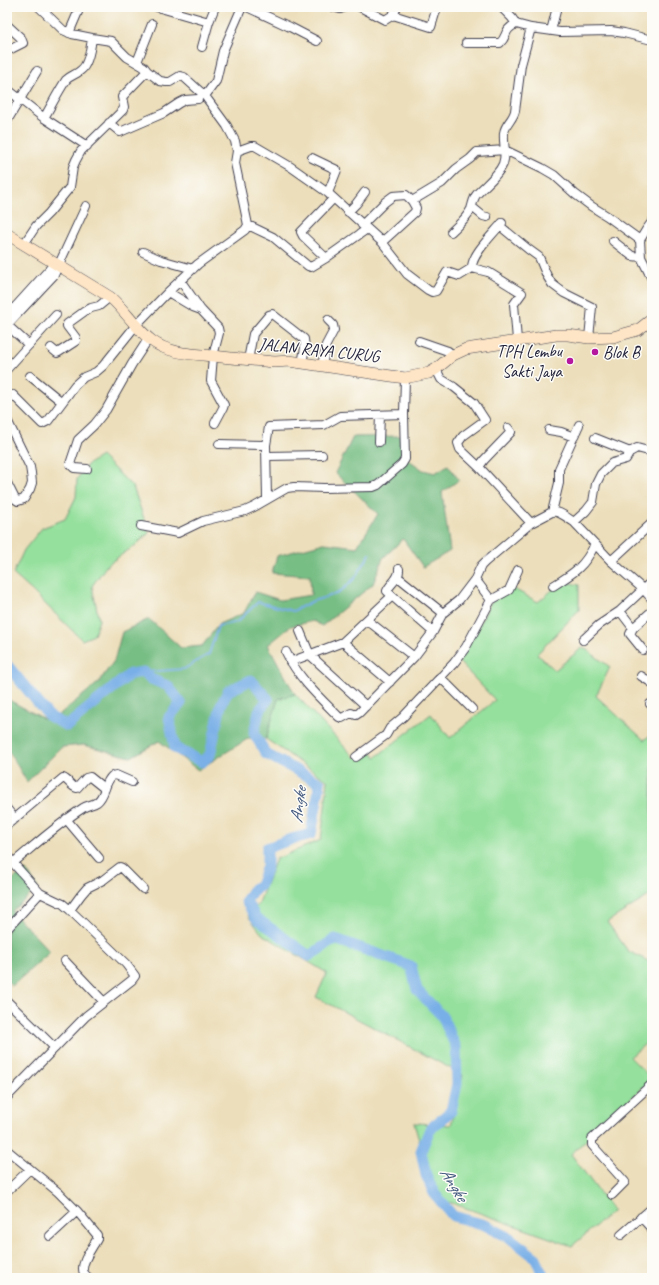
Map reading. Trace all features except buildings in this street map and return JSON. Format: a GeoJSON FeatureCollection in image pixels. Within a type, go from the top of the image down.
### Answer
{"type":"FeatureCollection","features":[{"type":"Feature","properties":{"kind":"main road","name":"JALAN RAYA CURUG"},"geometry":{"type":"LineString","coordinates":[[7,234],[110,297],[149,338],[164,348],[213,356],[248,360],[302,363],[405,378],[423,375],[436,369],[453,355],[466,349],[563,334],[589,338],[613,337],[633,332],[652,319]]}},
{"type":"Feature","properties":{"kind":"street"},"geometry":{"type":"LineString","coordinates":[[39,7],[63,30],[92,38],[111,41],[127,57],[137,62],[163,82],[170,82],[180,76],[184,76],[231,133],[235,141],[237,151],[235,163],[248,226]]}},
{"type":"Feature","properties":{"kind":"street"},"geometry":{"type":"LineString","coordinates":[[157,7],[209,22]]}},
{"type":"Feature","properties":{"kind":"street"},"geometry":{"type":"LineString","coordinates":[[202,47],[215,7]]}},
{"type":"Feature","properties":{"kind":"street"},"geometry":{"type":"LineString","coordinates":[[109,123],[120,132],[164,113],[185,100],[202,97],[216,81],[223,51],[242,7]]}},
{"type":"Feature","properties":{"kind":"street"},"geometry":{"type":"LineString","coordinates":[[247,7],[290,26],[317,41]]}},
{"type":"Feature","properties":{"kind":"street"},"geometry":{"type":"LineString","coordinates":[[333,7],[340,9],[345,7]]}},
{"type":"Feature","properties":{"kind":"street"},"geometry":{"type":"LineString","coordinates":[[360,7],[369,9],[385,20],[393,15],[397,7]]}},
{"type":"Feature","properties":{"kind":"street"},"geometry":{"type":"LineString","coordinates":[[393,15],[431,27],[437,7]]}},
{"type":"Feature","properties":{"kind":"street"},"geometry":{"type":"LineString","coordinates":[[501,7],[516,24],[531,28],[560,32],[611,31],[652,40]]}},
{"type":"Feature","properties":{"kind":"street"},"geometry":{"type":"LineString","coordinates":[[550,31],[557,7]]}},
{"type":"Feature","properties":{"kind":"street"},"geometry":{"type":"LineString","coordinates":[[69,32],[78,12]]}},
{"type":"Feature","properties":{"kind":"street"},"geometry":{"type":"LineString","coordinates":[[137,62],[152,24]]}},
{"type":"Feature","properties":{"kind":"street"},"geometry":{"type":"LineString","coordinates":[[466,43],[500,43],[503,40],[507,29],[516,24]]}},
{"type":"Feature","properties":{"kind":"street"},"geometry":{"type":"LineString","coordinates":[[7,25],[21,38],[24,43],[7,51]]}},
{"type":"Feature","properties":{"kind":"street"},"geometry":{"type":"LineString","coordinates":[[451,232],[472,207],[476,195],[502,166],[505,150],[504,134],[506,126],[514,116],[520,65],[531,28]]}},
{"type":"Feature","properties":{"kind":"street"},"geometry":{"type":"LineString","coordinates":[[44,118],[69,77],[75,75],[84,68],[92,45],[92,38]]}},
{"type":"Feature","properties":{"kind":"street"},"geometry":{"type":"LineString","coordinates":[[7,121],[37,71]]}},
{"type":"Feature","properties":{"kind":"street"},"geometry":{"type":"LineString","coordinates":[[24,244],[36,226],[50,213],[70,188],[73,167],[82,151],[124,108],[122,97],[147,71]]}},
{"type":"Feature","properties":{"kind":"street"},"geometry":{"type":"LineString","coordinates":[[7,90],[44,118],[87,146]]}},
{"type":"Feature","properties":{"kind":"street"},"geometry":{"type":"LineString","coordinates":[[237,151],[255,146],[291,167],[330,196],[382,242],[407,274],[432,292],[436,290],[447,272],[459,276],[472,268],[488,272],[515,288],[522,293],[514,304],[514,320],[518,340]]}},
{"type":"Feature","properties":{"kind":"street"},"geometry":{"type":"LineString","coordinates":[[412,201],[442,183],[477,152],[505,150],[554,175],[586,202],[640,240]]}},
{"type":"Feature","properties":{"kind":"street"},"geometry":{"type":"LineString","coordinates":[[312,158],[337,170],[330,196],[301,232],[302,235],[326,258]]}},
{"type":"Feature","properties":{"kind":"street"},"geometry":{"type":"LineString","coordinates":[[348,212],[365,192]]}},
{"type":"Feature","properties":{"kind":"street"},"geometry":{"type":"LineString","coordinates":[[248,226],[273,237],[311,267],[326,258],[365,227],[385,202],[393,196],[406,195],[416,208],[415,212],[382,242]]}},
{"type":"Feature","properties":{"kind":"street"},"geometry":{"type":"LineString","coordinates":[[29,345],[7,325],[54,275],[57,264],[86,206]]}},
{"type":"Feature","properties":{"kind":"street"},"geometry":{"type":"LineString","coordinates":[[472,207],[483,216],[487,217]]}},
{"type":"Feature","properties":{"kind":"street"},"geometry":{"type":"LineString","coordinates":[[652,222],[640,240],[641,257],[652,279]]}},
{"type":"Feature","properties":{"kind":"street"},"geometry":{"type":"LineString","coordinates":[[472,268],[475,257],[501,224],[539,257],[552,284],[564,293],[592,307],[589,338]]}},
{"type":"Feature","properties":{"kind":"street"},"geometry":{"type":"LineString","coordinates":[[13,395],[42,424],[48,421],[75,386],[84,377],[96,372],[103,366],[136,325],[180,280],[214,252],[245,230],[248,226]]}},
{"type":"Feature","properties":{"kind":"street"},"geometry":{"type":"LineString","coordinates":[[614,241],[632,256],[641,257]]}},
{"type":"Feature","properties":{"kind":"street"},"geometry":{"type":"LineString","coordinates":[[143,252],[162,260],[193,269]]}},
{"type":"Feature","properties":{"kind":"street"},"geometry":{"type":"LineString","coordinates":[[7,316],[57,264]]}},
{"type":"Feature","properties":{"kind":"street"},"geometry":{"type":"LineString","coordinates":[[180,280],[201,310],[218,328],[219,333],[213,356],[211,381],[224,405],[215,423]]}},
{"type":"Feature","properties":{"kind":"street"},"geometry":{"type":"LineString","coordinates":[[168,292],[201,310]]}},
{"type":"Feature","properties":{"kind":"street"},"geometry":{"type":"LineString","coordinates":[[51,348],[57,353],[76,341],[76,338],[67,324],[85,311],[99,306],[110,297]]}},
{"type":"Feature","properties":{"kind":"street"},"geometry":{"type":"LineString","coordinates":[[248,360],[253,334],[269,315],[272,314],[304,339],[306,348],[302,363]]}},
{"type":"Feature","properties":{"kind":"street"},"geometry":{"type":"LineString","coordinates":[[7,369],[56,315]]}},
{"type":"Feature","properties":{"kind":"street"},"geometry":{"type":"LineString","coordinates":[[322,366],[326,345],[334,330],[333,325],[328,320]]}},
{"type":"Feature","properties":{"kind":"street"},"geometry":{"type":"LineString","coordinates":[[87,470],[74,468],[70,464],[78,440],[94,425],[106,410],[132,364],[149,338]]}},
{"type":"Feature","properties":{"kind":"street"},"geometry":{"type":"LineString","coordinates":[[419,341],[448,351],[453,355]]}},
{"type":"Feature","properties":{"kind":"street"},"geometry":{"type":"LineString","coordinates":[[436,369],[441,379],[474,403],[485,420],[463,436],[458,443],[460,448],[531,523]]}},
{"type":"Feature","properties":{"kind":"street"},"geometry":{"type":"LineString","coordinates":[[30,376],[62,402]]}},
{"type":"Feature","properties":{"kind":"street"},"geometry":{"type":"LineString","coordinates":[[141,526],[178,533],[185,531],[203,521],[254,507],[287,488],[367,488],[378,485],[404,461],[405,378]]}},
{"type":"Feature","properties":{"kind":"street"},"geometry":{"type":"LineString","coordinates":[[267,499],[266,445],[269,427],[324,425],[340,416],[404,414]]}},
{"type":"Feature","properties":{"kind":"street"},"geometry":{"type":"LineString","coordinates":[[379,442],[380,415]]}},
{"type":"Feature","properties":{"kind":"street"},"geometry":{"type":"LineString","coordinates":[[7,420],[10,435],[30,467],[32,483],[24,499],[18,502],[7,483]]}},
{"type":"Feature","properties":{"kind":"street"},"geometry":{"type":"LineString","coordinates":[[552,512],[559,483],[559,469],[563,457],[579,425]]}},
{"type":"Feature","properties":{"kind":"street"},"geometry":{"type":"LineString","coordinates":[[479,467],[511,432],[508,428]]}},
{"type":"Feature","properties":{"kind":"street"},"geometry":{"type":"LineString","coordinates":[[549,430],[561,432],[574,437]]}},
{"type":"Feature","properties":{"kind":"street"},"geometry":{"type":"LineString","coordinates":[[595,438],[630,452]]}},
{"type":"Feature","properties":{"kind":"street"},"geometry":{"type":"LineString","coordinates":[[219,444],[266,445]]}},
{"type":"Feature","properties":{"kind":"street"},"geometry":{"type":"LineString","coordinates":[[574,522],[593,502],[596,484],[601,474],[612,463],[626,459],[630,452],[637,448],[652,452]]}},
{"type":"Feature","properties":{"kind":"street"},"geometry":{"type":"LineString","coordinates":[[267,456],[322,455]]}},
{"type":"Feature","properties":{"kind":"street"},"geometry":{"type":"LineString","coordinates":[[286,652],[290,662],[312,691],[338,717],[342,718],[351,713],[356,715],[414,657],[433,632],[443,613],[459,600],[481,566],[531,523],[555,511],[574,522],[611,561],[652,599]]}},
{"type":"Feature","properties":{"kind":"street"},"geometry":{"type":"LineString","coordinates":[[611,561],[652,523]]}},
{"type":"Feature","properties":{"kind":"street"},"geometry":{"type":"LineString","coordinates":[[554,586],[573,574],[579,568],[586,560],[595,544]]}},
{"type":"Feature","properties":{"kind":"street"},"geometry":{"type":"LineString","coordinates":[[356,757],[386,735],[390,728],[403,717],[454,663],[466,647],[491,600],[509,590],[518,570]]}},
{"type":"Feature","properties":{"kind":"street"},"geometry":{"type":"LineString","coordinates":[[433,632],[392,596],[387,591],[388,588],[398,573],[443,613]]}},
{"type":"Feature","properties":{"kind":"street"},"geometry":{"type":"LineString","coordinates":[[474,579],[491,600]]}},
{"type":"Feature","properties":{"kind":"street"},"geometry":{"type":"LineString","coordinates":[[583,640],[599,625],[620,611],[652,581]]}},
{"type":"Feature","properties":{"kind":"street"},"geometry":{"type":"LineString","coordinates":[[290,662],[344,642],[392,596]]}},
{"type":"Feature","properties":{"kind":"street"},"geometry":{"type":"LineString","coordinates":[[620,611],[633,628]]}},
{"type":"Feature","properties":{"kind":"street"},"geometry":{"type":"LineString","coordinates":[[643,650],[630,634],[633,628],[652,611]]}},
{"type":"Feature","properties":{"kind":"street"},"geometry":{"type":"LineString","coordinates":[[367,620],[414,657]]}},
{"type":"Feature","properties":{"kind":"street"},"geometry":{"type":"LineString","coordinates":[[300,631],[310,655],[366,706]]}},
{"type":"Feature","properties":{"kind":"street"},"geometry":{"type":"LineString","coordinates":[[344,642],[390,682]]}},
{"type":"Feature","properties":{"kind":"street"},"geometry":{"type":"LineString","coordinates":[[641,676],[652,683]]}},
{"type":"Feature","properties":{"kind":"street"},"geometry":{"type":"LineString","coordinates":[[440,677],[472,709]]}},
{"type":"Feature","properties":{"kind":"street"},"geometry":{"type":"LineString","coordinates":[[12,863],[85,806],[97,802],[103,795],[108,779],[112,776],[116,775],[132,782]]}},
{"type":"Feature","properties":{"kind":"street"},"geometry":{"type":"LineString","coordinates":[[7,825],[63,778],[77,788],[86,778],[90,777],[105,788]]}},
{"type":"Feature","properties":{"kind":"street"},"geometry":{"type":"LineString","coordinates":[[7,809],[15,819]]}},
{"type":"Feature","properties":{"kind":"street"},"geometry":{"type":"LineString","coordinates":[[66,820],[99,858]]}},
{"type":"Feature","properties":{"kind":"street"},"geometry":{"type":"LineString","coordinates":[[7,855],[12,863],[40,893],[63,904],[70,910],[126,964],[135,976],[132,980],[86,1016],[7,1097]]}},
{"type":"Feature","properties":{"kind":"street"},"geometry":{"type":"LineString","coordinates":[[70,910],[87,888],[103,880],[120,867],[143,889]]}},
{"type":"Feature","properties":{"kind":"street"},"geometry":{"type":"LineString","coordinates":[[7,930],[40,893]]}},
{"type":"Feature","properties":{"kind":"street"},"geometry":{"type":"LineString","coordinates":[[65,961],[104,1002]]}},
{"type":"Feature","properties":{"kind":"street"},"geometry":{"type":"LineString","coordinates":[[7,1001],[55,1048]]}},
{"type":"Feature","properties":{"kind":"street"},"geometry":{"type":"LineString","coordinates":[[612,1195],[625,1182],[592,1145],[592,1139],[652,1084]]}},
{"type":"Feature","properties":{"kind":"street"},"geometry":{"type":"LineString","coordinates":[[7,1150],[58,1192],[77,1211],[97,1235],[98,1237],[84,1262],[84,1273],[89,1278]]}},
{"type":"Feature","properties":{"kind":"street"},"geometry":{"type":"LineString","coordinates":[[7,1191],[30,1169]]}},
{"type":"Feature","properties":{"kind":"street"},"geometry":{"type":"LineString","coordinates":[[621,1235],[652,1208]]}},
{"type":"Feature","properties":{"kind":"street"},"geometry":{"type":"LineString","coordinates":[[50,1236],[77,1211]]}},
{"type":"Feature","properties":{"kind":"street"},"geometry":{"type":"LineString","coordinates":[[640,1217],[652,1229]]}},
{"type":"Feature","properties":{"kind":"green space"},"geometry":{"type":"Polygon","coordinates":[[[403,436],[406,458],[423,470],[435,473],[448,465],[459,480],[442,492],[450,551],[423,567],[403,539],[383,558],[373,584],[322,626],[313,621],[291,626],[268,645],[295,694],[278,699],[266,739],[249,738],[198,770],[159,741],[131,757],[84,745],[62,747],[27,782],[10,753],[7,752],[7,699],[50,722],[98,683],[114,661],[122,632],[149,619],[181,648],[202,646],[219,624],[244,613],[255,592],[280,600],[311,595],[310,576],[272,573],[277,556],[324,543],[357,547],[378,514],[335,473],[353,437],[403,436]]]}},
{"type":"Feature","properties":{"kind":"green space"},"geometry":{"type":"Polygon","coordinates":[[[101,456],[133,487],[149,533],[137,544],[107,565],[92,586],[99,620],[94,635],[82,640],[13,574],[24,550],[42,528],[65,519],[76,497],[77,479],[87,465],[101,456]]]}},
{"type":"Feature","properties":{"kind":"green space"},"geometry":{"type":"Polygon","coordinates":[[[563,581],[579,585],[579,610],[537,654],[555,670],[583,647],[610,667],[596,696],[644,740],[652,734],[652,894],[607,922],[628,951],[652,963],[652,1038],[630,1057],[652,1079],[571,1154],[613,1211],[572,1246],[435,1197],[414,1123],[451,1125],[463,1075],[316,997],[327,973],[262,934],[248,916],[259,903],[276,859],[321,840],[328,781],[266,739],[278,699],[295,694],[355,758],[367,747],[376,757],[431,714],[450,738],[495,700],[459,662],[491,602],[512,588],[538,602],[563,581]]]}},
{"type":"Feature","properties":{"kind":"green space"},"geometry":{"type":"Polygon","coordinates":[[[26,870],[38,888],[12,911],[50,952],[12,986],[7,981],[7,883],[26,870]]]}},
{"type":"Feature","properties":{"kind":"waterway"},"geometry":{"type":"LineString","coordinates":[[144,672],[184,669],[209,654],[218,626],[237,622],[258,602],[293,611],[313,601],[339,593],[355,578],[370,554]]}},
{"type":"Feature","properties":{"kind":"waterway","name":"Angke"},"geometry":{"type":"LineString","coordinates":[[7,665],[49,716],[67,726],[130,674],[144,672],[151,679],[168,686],[181,703],[169,717],[175,748],[202,762],[210,755],[221,705],[228,691],[251,680],[268,699],[259,711],[254,733],[266,754],[320,783],[311,834],[267,848],[267,866],[260,886],[252,891],[246,901],[256,918],[309,956],[335,939],[411,966],[417,990],[442,1016],[456,1047],[457,1084],[451,1111],[430,1129],[421,1151],[426,1175],[434,1193],[453,1216],[485,1225],[510,1238],[536,1258],[544,1278]]}},
{"type":"Feature","properties":{"kind":"place","name":"Blok B"},"geometry":{"type":"Point","coordinates":[595,352]}},
{"type":"Feature","properties":{"kind":"place","name":"TPH Lembu Sakti Jaya"},"geometry":{"type":"Point","coordinates":[570,361]}}]}
